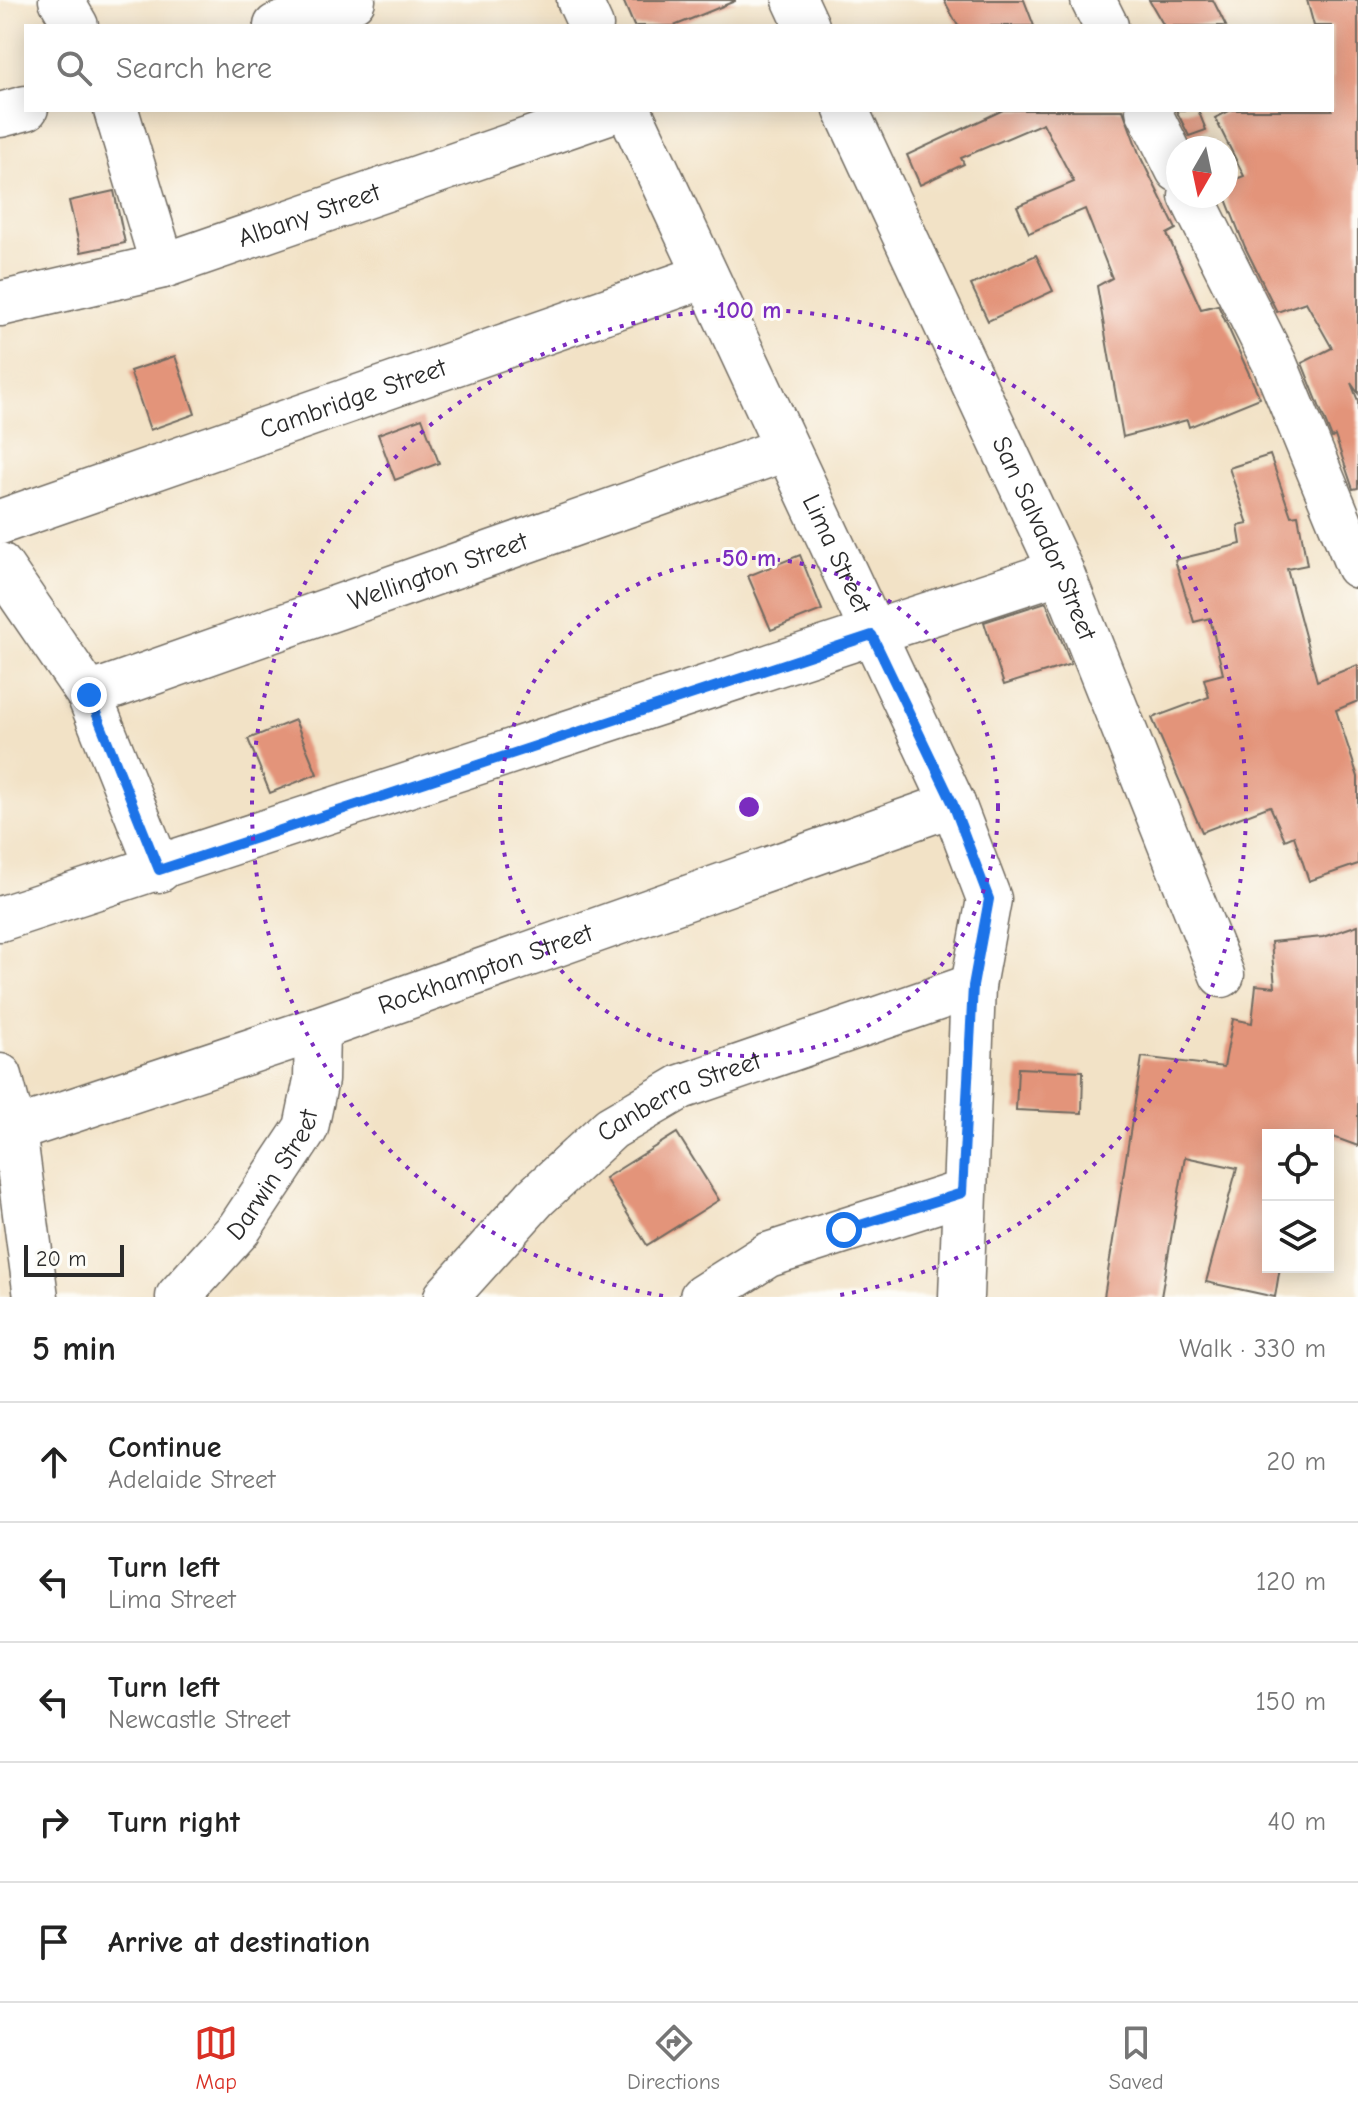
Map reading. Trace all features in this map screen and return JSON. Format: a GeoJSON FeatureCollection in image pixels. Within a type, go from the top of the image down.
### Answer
{"type":"FeatureCollection","features":[{"type":"Feature","properties":{"kind":"street"},"geometry":{"type":"LineString","coordinates":[[61,0],[75,24]]}},
{"type":"Feature","properties":{"kind":"street"},"geometry":{"type":"LineString","coordinates":[[282,24],[353,0]]}},
{"type":"Feature","properties":{"kind":"street"},"geometry":{"type":"LineString","coordinates":[[579,0],[590,24]]}},
{"type":"Feature","properties":{"kind":"street"},"geometry":{"type":"LineString","coordinates":[[795,0],[806,24]]}},
{"type":"Feature","properties":{"kind":"street"},"geometry":{"type":"LineString","coordinates":[[1093,0],[1105,24]]}},
{"type":"Feature","properties":{"kind":"street"},"geometry":{"type":"LineString","coordinates":[[0,115],[24,109]]}},
{"type":"Feature","properties":{"kind":"street"},"geometry":{"type":"LineString","coordinates":[[117,112],[163,266]]}},
{"type":"Feature","properties":{"kind":"street","name":"Albany Street"},"geometry":{"type":"LineString","coordinates":[[0,304],[163,266],[608,112]]}},
{"type":"Feature","properties":{"kind":"street","name":"Lima Street"},"geometry":{"type":"LineString","coordinates":[[630,112],[953,804],[989,899],[973,986],[962,1193],[961,1297]]}},
{"type":"Feature","properties":{"kind":"street","name":"San Salvador Street"},"geometry":{"type":"LineString","coordinates":[[847,112],[1061,571],[1222,975]]}},
{"type":"Feature","properties":{"kind":"street"},"geometry":{"type":"LineString","coordinates":[[1149,112],[1166,146]]}},
{"type":"Feature","properties":{"kind":"street"},"geometry":{"type":"LineString","coordinates":[[1197,208],[1275,364],[1358,566]]}},
{"type":"Feature","properties":{"kind":"street","name":"Cambridge Street"},"geometry":{"type":"LineString","coordinates":[[0,522],[706,276]]}},
{"type":"Feature","properties":{"kind":"street","name":"Wellington Street"},"geometry":{"type":"LineString","coordinates":[[89,695],[786,449]]}},
{"type":"Feature","properties":{"kind":"street"},"geometry":{"type":"LineString","coordinates":[[0,565],[89,695],[159,870]]}},
{"type":"Feature","properties":{"kind":"street"},"geometry":{"type":"LineString","coordinates":[[0,919],[159,870],[1061,571]]}},
{"type":"Feature","properties":{"kind":"street","name":"Rockhampton Street"},"geometry":{"type":"LineString","coordinates":[[14,1130],[317,1029],[953,804]]}},
{"type":"Feature","properties":{"kind":"street","name":"Canberra Street"},"geometry":{"type":"LineString","coordinates":[[446,1297],[536,1197],[611,1128],[681,1087],[973,986]]}},
{"type":"Feature","properties":{"kind":"street","name":"Darwin Street"},"geometry":{"type":"LineString","coordinates":[[178,1297],[239,1229],[306,1128],[316,1080],[317,1029]]}},
{"type":"Feature","properties":{"kind":"street"},"geometry":{"type":"LineString","coordinates":[[0,1076],[14,1130],[36,1297]]}},
{"type":"Feature","properties":{"kind":"street"},"geometry":{"type":"LineString","coordinates":[[702,1297],[768,1255],[962,1193]]}},
{"type":"Feature","properties":{"kind":"building"},"geometry":{"type":"Polygon","coordinates":[[[623,0],[735,0],[679,24],[633,24],[623,0]]]}},
{"type":"Feature","properties":{"kind":"building"},"geometry":{"type":"Polygon","coordinates":[[[944,0],[1024,0],[1033,24],[957,24],[944,0]]]}},
{"type":"Feature","properties":{"kind":"building"},"geometry":{"type":"Polygon","coordinates":[[[1149,0],[1213,0],[1225,24],[1163,24],[1149,0]]]}},
{"type":"Feature","properties":{"kind":"building"},"geometry":{"type":"Polygon","coordinates":[[[1307,0],[1358,0],[1358,393],[1351,383],[1358,401],[1358,488],[1353,489],[1335,436],[1332,438],[1302,363],[1332,348],[1306,302],[1277,312],[1230,208],[1238,208],[1238,178],[1244,176],[1238,164],[1238,136],[1224,136],[1215,118],[1227,112],[1334,112],[1334,24],[1313,24],[1307,0]]]}},
{"type":"Feature","properties":{"kind":"building"},"geometry":{"type":"Polygon","coordinates":[[[999,112],[1124,112],[1140,156],[1176,229],[1167,234],[1201,309],[1218,305],[1260,398],[1189,427],[1187,420],[1123,437],[1097,286],[1112,278],[1085,209],[1029,233],[1017,206],[1074,182],[1043,123],[961,158],[964,164],[920,185],[907,155],[999,112]]]}},
{"type":"Feature","properties":{"kind":"building"},"geometry":{"type":"Polygon","coordinates":[[[1177,112],[1199,112],[1206,130],[1189,136],[1177,112]]]}},
{"type":"Feature","properties":{"kind":"building"},"geometry":{"type":"Polygon","coordinates":[[[114,191],[125,243],[81,252],[69,201],[114,191]]]}},
{"type":"Feature","properties":{"kind":"building"},"geometry":{"type":"Polygon","coordinates":[[[1036,255],[1053,291],[988,321],[971,285],[1036,255]]]}},
{"type":"Feature","properties":{"kind":"building"},"geometry":{"type":"Polygon","coordinates":[[[175,356],[195,414],[150,430],[130,371],[175,356]]]}},
{"type":"Feature","properties":{"kind":"building"},"geometry":{"type":"Polygon","coordinates":[[[422,418],[439,463],[395,480],[378,434],[422,418]]]}},
{"type":"Feature","properties":{"kind":"building"},"geometry":{"type":"Polygon","coordinates":[[[1270,455],[1291,516],[1298,515],[1307,565],[1287,569],[1317,681],[1358,665],[1358,701],[1336,710],[1358,777],[1358,864],[1309,881],[1294,836],[1285,840],[1270,806],[1202,832],[1152,718],[1209,697],[1204,679],[1223,674],[1210,618],[1194,622],[1175,560],[1241,544],[1238,526],[1248,524],[1229,468],[1270,455]]]}},
{"type":"Feature","properties":{"kind":"building"},"geometry":{"type":"Polygon","coordinates":[[[800,555],[822,610],[771,630],[748,576],[800,555]]]}},
{"type":"Feature","properties":{"kind":"building"},"geometry":{"type":"Polygon","coordinates":[[[1046,602],[1071,664],[1004,685],[984,622],[1046,602]]]}},
{"type":"Feature","properties":{"kind":"building"},"geometry":{"type":"Polygon","coordinates":[[[295,720],[317,774],[270,793],[248,739],[295,720]]]}},
{"type":"Feature","properties":{"kind":"building"},"geometry":{"type":"Polygon","coordinates":[[[1358,925],[1358,1146],[1334,1137],[1334,1129],[1262,1129],[1262,1273],[1279,1273],[1275,1297],[1206,1282],[1237,1168],[1185,1157],[1161,1297],[1104,1297],[1142,1057],[1224,1067],[1233,1019],[1252,1023],[1256,985],[1275,987],[1271,942],[1323,937],[1358,925]]]}},
{"type":"Feature","properties":{"kind":"building"},"geometry":{"type":"Polygon","coordinates":[[[1018,1068],[1083,1071],[1082,1113],[1016,1110],[1018,1068]]]}},
{"type":"Feature","properties":{"kind":"building"},"geometry":{"type":"Polygon","coordinates":[[[677,1133],[719,1200],[647,1245],[605,1178],[677,1133]]]}},
{"type":"Feature","properties":{"kind":"route"},"geometry":{"type":"LineString","coordinates":[[89,695],[159,870],[872,635],[953,804],[989,899],[973,986],[962,1193],[844,1230]]}}]}
